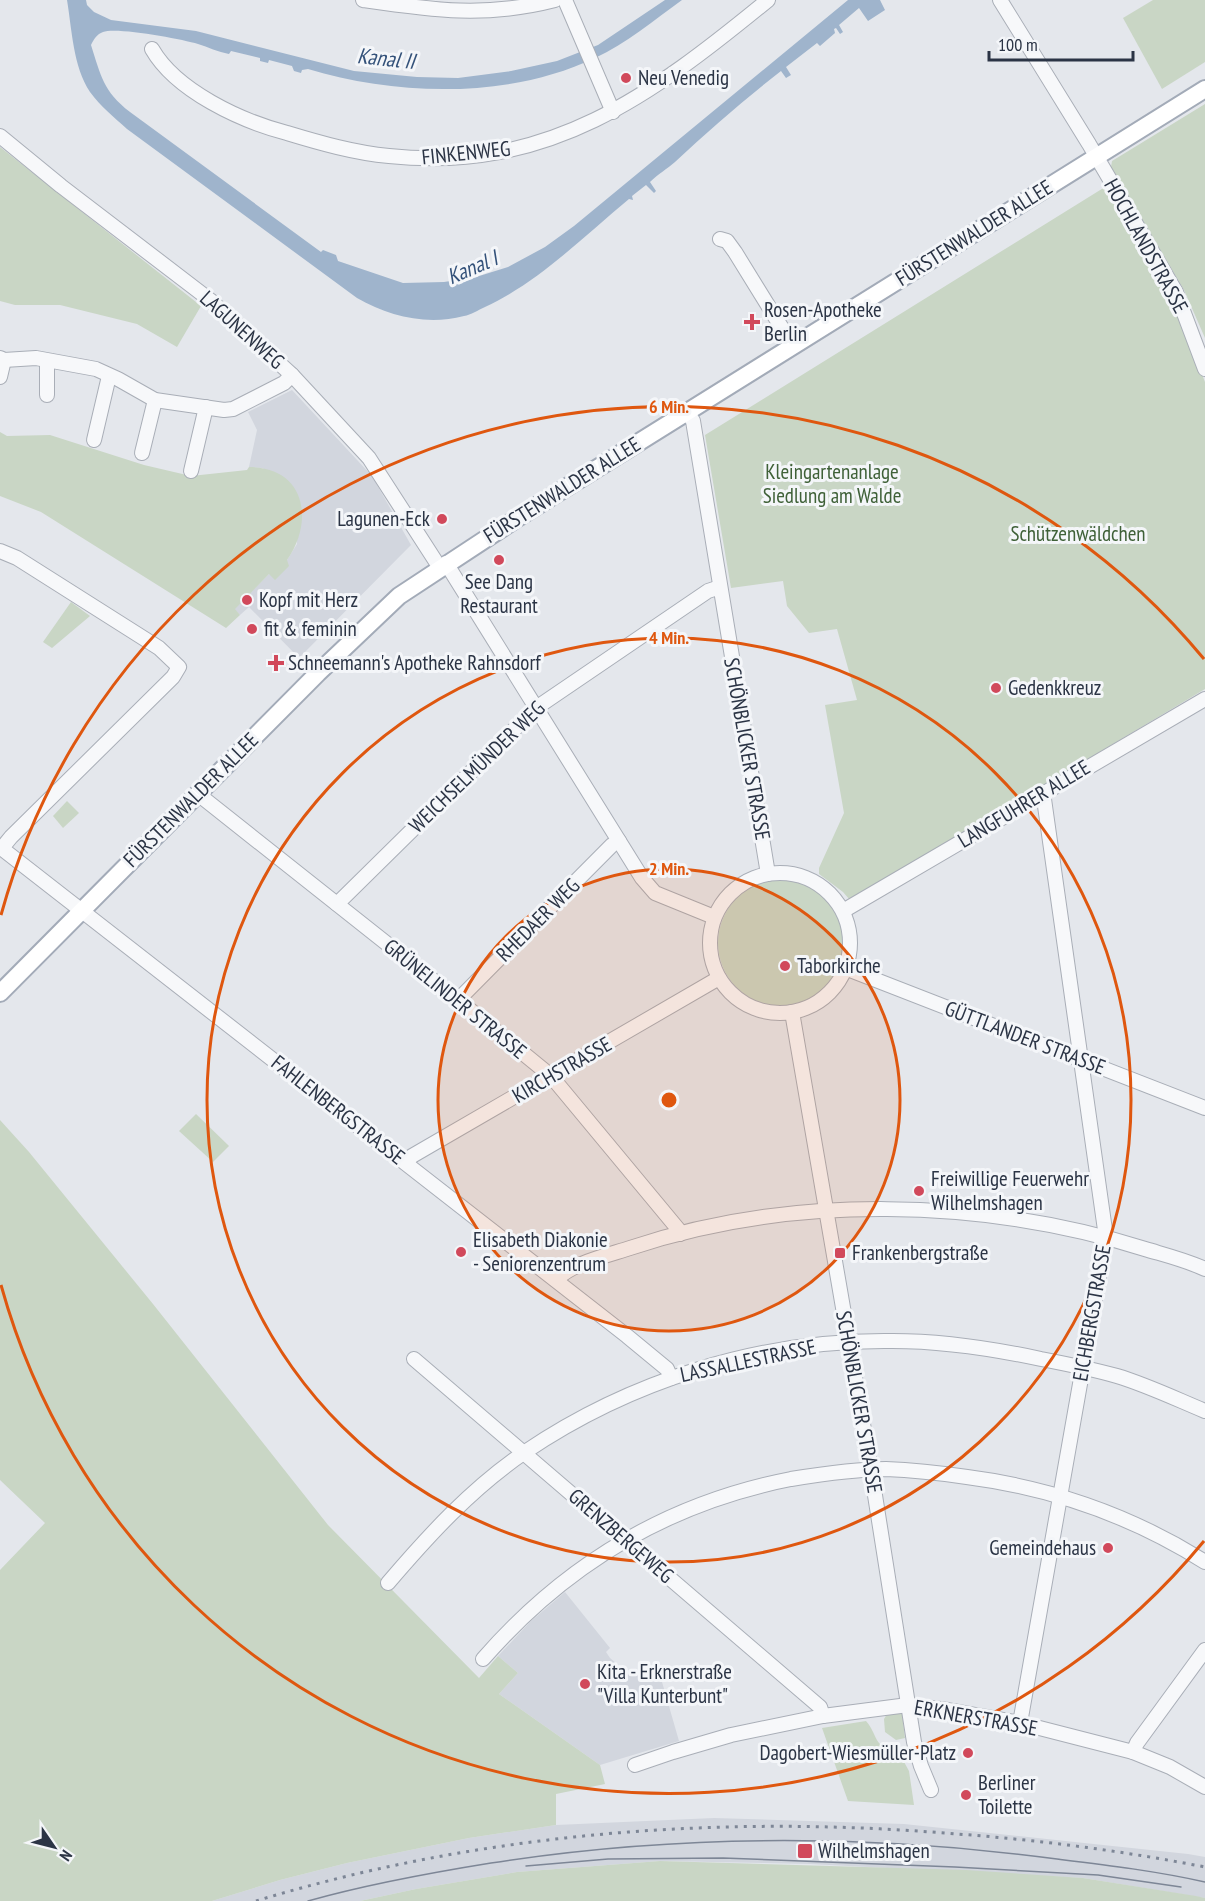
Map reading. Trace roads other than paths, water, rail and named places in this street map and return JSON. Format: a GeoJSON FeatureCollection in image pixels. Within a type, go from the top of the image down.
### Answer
{"type":"FeatureCollection","features":[{"type":"Feature","properties":{"kind":"main road","name":"FÜRSTENWALDER ALLEE"},"geometry":{"type":"LineString","coordinates":[[0,993],[355,637],[399,596],[687,411],[1205,89]]}},
{"type":"Feature","properties":{"kind":"street"},"geometry":{"type":"LineString","coordinates":[[363,0],[459,12],[497,11],[555,0]]}},
{"type":"Feature","properties":{"kind":"street"},"geometry":{"type":"LineString","coordinates":[[565,0],[613,112]]}},
{"type":"Feature","properties":{"kind":"street","name":"FINKENWEG"},"geometry":{"type":"LineString","coordinates":[[152,49],[160,63],[178,81],[195,93],[273,129],[301,138],[388,156],[438,159],[505,151],[554,138],[613,112],[674,74],[768,0]]}},
{"type":"Feature","properties":{"kind":"street","name":"HOCHLANDSTRASSE"},"geometry":{"type":"LineString","coordinates":[[1000,0],[1097,157],[1176,292],[1205,369]]}},
{"type":"Feature","properties":{"kind":"street","name":"LAGUNENWEG"},"geometry":{"type":"LineString","coordinates":[[0,136],[61,186],[210,300],[292,375],[369,458],[536,708],[642,878],[655,893],[714,917]]}},
{"type":"Feature","properties":{"kind":"street"},"geometry":{"type":"LineString","coordinates":[[720,239],[727,241],[735,252],[793,346]]}},
{"type":"Feature","properties":{"kind":"street"},"geometry":{"type":"LineString","coordinates":[[0,377],[2,359],[57,360],[96,369],[155,400],[233,409],[284,383],[292,375]]}},
{"type":"Feature","properties":{"kind":"street"},"geometry":{"type":"LineString","coordinates":[[46,395],[47,361]]}},
{"type":"Feature","properties":{"kind":"street"},"geometry":{"type":"LineString","coordinates":[[94,440],[109,376]]}},
{"type":"Feature","properties":{"kind":"street"},"geometry":{"type":"LineString","coordinates":[[142,453],[155,400]]}},
{"type":"Feature","properties":{"kind":"street"},"geometry":{"type":"LineString","coordinates":[[191,471],[206,407]]}},
{"type":"Feature","properties":{"kind":"street","name":"SCHÖNBLICKER STRASSE"},"geometry":{"type":"LineString","coordinates":[[687,411],[693,421],[768,874]]}},
{"type":"Feature","properties":{"kind":"street"},"geometry":{"type":"LineString","coordinates":[[0,551],[17,558],[159,648],[178,667],[173,677],[1,847]]}},
{"type":"Feature","properties":{"kind":"street","name":"WEICHSELMÜNDER WEG"},"geometry":{"type":"LineString","coordinates":[[337,904],[536,708],[708,591],[720,587]]}},
{"type":"Feature","properties":{"kind":"street","name":"LANGFUHRER ALLEE"},"geometry":{"type":"LineString","coordinates":[[843,911],[1205,699]]}},
{"type":"Feature","properties":{"kind":"street","name":"GRÜNELINDER STRASSE"},"geometry":{"type":"LineString","coordinates":[[198,794],[551,1076],[680,1234]]}},
{"type":"Feature","properties":{"kind":"street","name":"EICHBERGSTRASSE"},"geometry":{"type":"LineString","coordinates":[[1020,1723],[1106,1237],[1044,799],[1041,794]]}},
{"type":"Feature","properties":{"kind":"street","name":"RHEDAER WEG"},"geometry":{"type":"LineString","coordinates":[[458,1000],[612,845],[619,841]]}},
{"type":"Feature","properties":{"kind":"street","name":"FAHLENBERGSTRASSE"},"geometry":{"type":"LineString","coordinates":[[1,847],[556,1280],[667,1369],[670,1378]]}},
{"type":"Feature","properties":{"kind":"street"},"geometry":{"type":"LineString","coordinates":[[785,873],[801,877],[817,884],[831,895],[843,911],[850,940],[845,968],[829,993],[808,1008],[776,1014],[753,1007],[733,995],[719,978],[711,950],[714,917],[729,896],[752,879],[768,874],[785,873]]}},
{"type":"Feature","properties":{"kind":"street","name":"GÜTTLANDER STRASSE"},"geometry":{"type":"LineString","coordinates":[[845,968],[1205,1108]]}},
{"type":"Feature","properties":{"kind":"street","name":"KIRCHSTRASSE"},"geometry":{"type":"LineString","coordinates":[[406,1163],[412,1156],[719,978]]}},
{"type":"Feature","properties":{"kind":"street","name":"SCHÖNBLICKER STRASSE"},"geometry":{"type":"LineString","coordinates":[[792,1012],[871,1470],[914,1742],[931,1790]]}},
{"type":"Feature","properties":{"kind":"street"},"geometry":{"type":"LineString","coordinates":[[556,1280],[560,1275],[578,1266],[680,1234],[765,1218],[827,1211],[897,1210],[973,1214],[1042,1223],[1106,1237],[1205,1269]]}},
{"type":"Feature","properties":{"kind":"street","name":"LASSALLESTRASSE"},"geometry":{"type":"LineString","coordinates":[[388,1583],[450,1514],[524,1453],[625,1396],[670,1378],[778,1350],[849,1342],[891,1341],[951,1344],[1020,1354],[1084,1367],[1143,1385],[1205,1412]]}},
{"type":"Feature","properties":{"kind":"street","name":"GRENZBERGEWEG"},"geometry":{"type":"LineString","coordinates":[[414,1359],[820,1707],[823,1716]]}},
{"type":"Feature","properties":{"kind":"street"},"geometry":{"type":"LineString","coordinates":[[483,1659],[521,1618],[555,1588],[625,1539],[680,1512],[743,1490],[808,1476],[871,1470],[923,1471],[975,1478],[1060,1496],[1157,1533],[1205,1562]]}},
{"type":"Feature","properties":{"kind":"street"},"geometry":{"type":"LineString","coordinates":[[1133,1752],[1137,1743],[1205,1650]]}},
{"type":"Feature","properties":{"kind":"street","name":"ERKNERSTRASSE"},"geometry":{"type":"LineString","coordinates":[[635,1765],[731,1735],[823,1716],[908,1705],[1020,1723],[1133,1752],[1170,1767],[1205,1787]]}},
{"type":"Feature","properties":{"kind":"water"},"geometry":{"type":"Polygon","coordinates":[[[67,0],[86,0],[87,5],[94,12],[111,20],[196,31],[354,71],[458,78],[511,71],[557,61],[598,45],[665,0],[682,0],[618,46],[595,58],[562,71],[526,81],[490,87],[415,88],[378,84],[308,69],[302,70],[301,73],[294,71],[292,66],[269,60],[268,63],[260,61],[260,58],[231,51],[229,54],[190,42],[149,34],[110,31],[96,37],[91,45],[104,82],[114,97],[130,112],[321,252],[323,250],[336,255],[338,261],[403,283],[444,282],[476,277],[508,267],[545,247],[574,226],[848,0],[880,0],[885,10],[868,21],[859,8],[839,25],[843,32],[840,34],[836,28],[834,29],[835,33],[820,46],[817,43],[786,67],[791,75],[786,78],[781,71],[653,179],[650,182],[656,191],[654,193],[646,185],[632,196],[633,200],[629,199],[560,258],[524,285],[469,315],[436,320],[408,318],[382,310],[357,298],[127,129],[98,102],[84,82],[74,48],[67,0]]]}},
{"type":"Feature","properties":{"kind":"tram line"},"geometry":{"type":"LineString","coordinates":[[308,1901],[353,1889],[491,1863],[561,1853],[703,1842],[774,1841],[916,1845],[1075,1861],[1205,1882]]}},
{"type":"Feature","properties":{"kind":"tram line"},"geometry":{"type":"LineString","coordinates":[[526,1866],[608,1859],[723,1858],[1098,1875],[1181,1887]]}},
{"type":"Feature","properties":{"kind":"railway"},"geometry":{"type":"LineString","coordinates":[[256,1901],[342,1877],[515,1844],[603,1834],[691,1828],[780,1826],[868,1828],[957,1834],[1081,1847],[1205,1867]]}},
{"type":"Feature","properties":{"kind":"place","name":"Neu Venedig"},"geometry":{"type":"Point","coordinates":[626,78]}},
{"type":"Feature","properties":{"kind":"place","name":"Rosen-Apotheke Berlin"},"geometry":{"type":"Point","coordinates":[752,322]}},
{"type":"Feature","properties":{"kind":"place","name":"Lagunen-Eck"},"geometry":{"type":"Point","coordinates":[442,519]}},
{"type":"Feature","properties":{"kind":"place","name":"See Dang Restaurant"},"geometry":{"type":"Point","coordinates":[499,560]}},
{"type":"Feature","properties":{"kind":"place","name":"Kopf mit Herz"},"geometry":{"type":"Point","coordinates":[247,600]}},
{"type":"Feature","properties":{"kind":"place","name":"fit & feminin"},"geometry":{"type":"Point","coordinates":[252,629]}},
{"type":"Feature","properties":{"kind":"place","name":"Schneemann's Apotheke Rahnsdorf"},"geometry":{"type":"Point","coordinates":[276,663]}},
{"type":"Feature","properties":{"kind":"place","name":"Gedenkkreuz"},"geometry":{"type":"Point","coordinates":[996,688]}},
{"type":"Feature","properties":{"kind":"place","name":"Taborkirche"},"geometry":{"type":"Point","coordinates":[785,966]}},
{"type":"Feature","properties":{"kind":"place","name":"Freiwillige Feuerwehr Wilhelmshagen"},"geometry":{"type":"Point","coordinates":[919,1191]}},
{"type":"Feature","properties":{"kind":"place","name":"Elisabeth Diakonie - Seniorenzentrum"},"geometry":{"type":"Point","coordinates":[461,1252]}},
{"type":"Feature","properties":{"kind":"place","name":"Frankenbergstraße"},"geometry":{"type":"Point","coordinates":[840,1253]}},
{"type":"Feature","properties":{"kind":"place","name":"Gemeindehaus"},"geometry":{"type":"Point","coordinates":[1108,1548]}},
{"type":"Feature","properties":{"kind":"place","name":"Kita - Erknerstraße \"Villa Kunterbunt\""},"geometry":{"type":"Point","coordinates":[585,1684]}},
{"type":"Feature","properties":{"kind":"place","name":"Dagobert-Wiesmüller-Platz"},"geometry":{"type":"Point","coordinates":[968,1753]}},
{"type":"Feature","properties":{"kind":"place","name":"Berliner Toilette"},"geometry":{"type":"Point","coordinates":[966,1795]}},
{"type":"Feature","properties":{"kind":"place","name":"Wilhelmshagen"},"geometry":{"type":"Point","coordinates":[805,1851]}},
{"type":"Feature","properties":{"kind":"water label","name":"Kanal II"},"geometry":{"type":"Point","coordinates":[386,58]}},
{"type":"Feature","properties":{"kind":"water label","name":"Kanal I"},"geometry":{"type":"Point","coordinates":[472,267]}},
{"type":"Feature","properties":{"kind":"park label","name":"Kleingartenanlage Siedlung am Walde"},"geometry":{"type":"Point","coordinates":[832,484]}},
{"type":"Feature","properties":{"kind":"park label","name":"Schützenwäldchen"},"geometry":{"type":"Point","coordinates":[1078,534]}}]}
